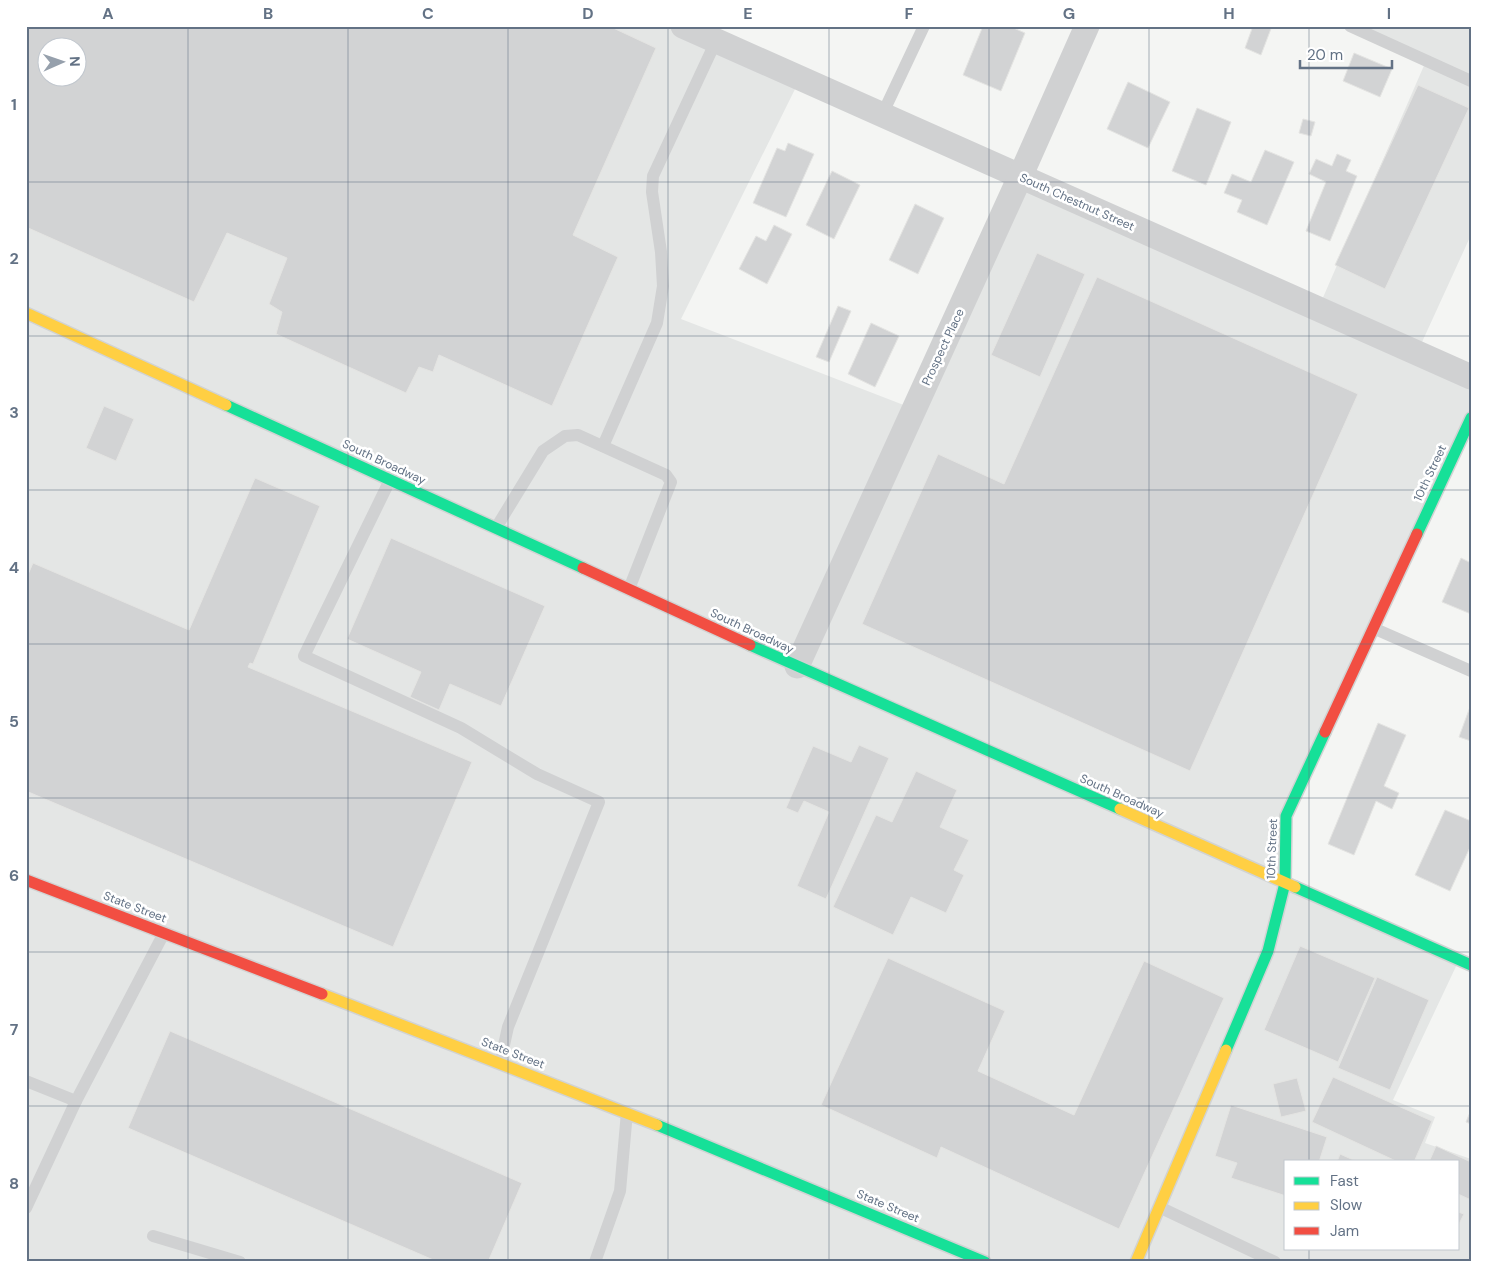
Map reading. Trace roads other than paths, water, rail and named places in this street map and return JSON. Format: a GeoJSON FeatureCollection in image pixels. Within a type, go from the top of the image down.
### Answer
{"type":"FeatureCollection","features":[{"type":"Feature","properties":{"kind":"street","name":"South Chestnut Street"},"geometry":{"type":"LineString","coordinates":[[682,26],[1471,378]]}},
{"type":"Feature","properties":{"kind":"street","name":"Prospect Place"},"geometry":{"type":"LineString","coordinates":[[797,666],[1087,26]]}},
{"type":"Feature","properties":{"kind":"street","name":"South Broadway"},"geometry":{"type":"LineString","coordinates":[[26,313],[797,666],[1471,965]]}},
{"type":"Feature","properties":{"kind":"street","name":"10th Street"},"geometry":{"type":"LineString","coordinates":[[1136,1262],[1268,951],[1285,883],[1286,816],[1471,418]]}},
{"type":"Feature","properties":{"kind":"street","name":"State Street"},"geometry":{"type":"LineString","coordinates":[[26,880],[627,1112],[985,1262]]}},
{"type":"Feature","properties":{"kind":"lane"},"geometry":{"type":"LineString","coordinates":[[882,115],[924,26]]}},
{"type":"Feature","properties":{"kind":"lane"},"geometry":{"type":"LineString","coordinates":[[1350,26],[1471,81]]}},
{"type":"Feature","properties":{"kind":"lane"},"geometry":{"type":"LineString","coordinates":[[603,446],[657,323],[664,286],[652,192],[653,176],[716,41]]}},
{"type":"Feature","properties":{"kind":"lane"},"geometry":{"type":"LineString","coordinates":[[496,528],[544,451],[565,436],[578,435],[603,446],[666,475],[671,482],[629,589]]}},
{"type":"Feature","properties":{"kind":"lane"},"geometry":{"type":"LineString","coordinates":[[390,480],[304,656],[461,728],[537,774],[599,802],[508,1028],[500,1062]]}},
{"type":"Feature","properties":{"kind":"lane"},"geometry":{"type":"LineString","coordinates":[[1373,628],[1471,671]]}},
{"type":"Feature","properties":{"kind":"lane"},"geometry":{"type":"LineString","coordinates":[[26,1208],[76,1102],[164,933]]}},
{"type":"Feature","properties":{"kind":"lane"},"geometry":{"type":"LineString","coordinates":[[26,1081],[76,1102]]}},
{"type":"Feature","properties":{"kind":"lane"},"geometry":{"type":"LineString","coordinates":[[595,1262],[620,1191],[627,1112]]}},
{"type":"Feature","properties":{"kind":"lane"},"geometry":{"type":"LineString","coordinates":[[1159,1208],[1275,1262]]}},
{"type":"Feature","properties":{"kind":"lane"},"geometry":{"type":"LineString","coordinates":[[153,1236],[240,1262]]}}]}
